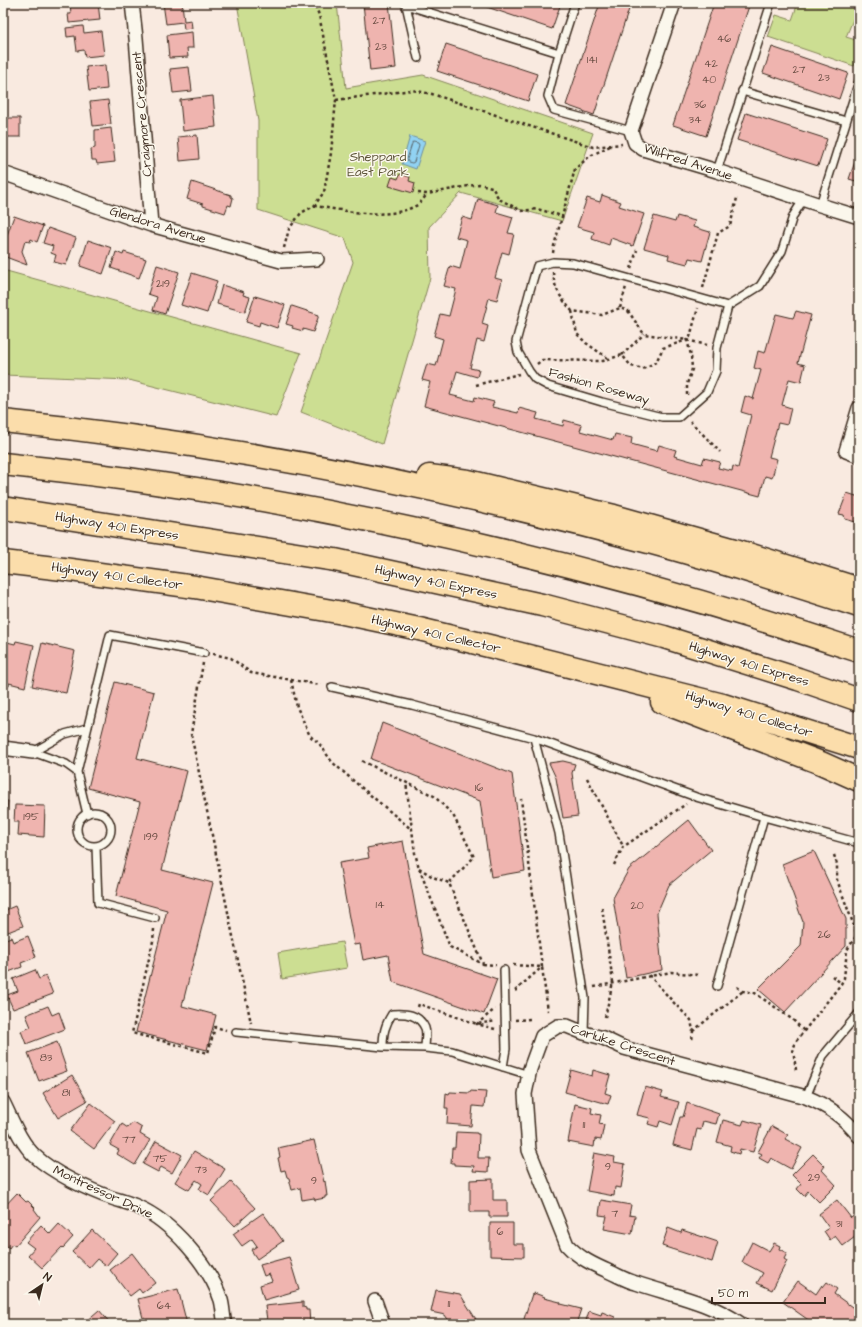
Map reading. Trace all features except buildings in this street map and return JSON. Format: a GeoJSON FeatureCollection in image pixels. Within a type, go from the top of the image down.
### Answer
{"type":"FeatureCollection","features":[{"type":"Feature","properties":{"kind":"highway"},"geometry":{"type":"LineString","coordinates":[[3,421],[164,441],[276,459],[451,494],[560,519],[655,544],[859,606]]}},
{"type":"Feature","properties":{"kind":"highway"},"geometry":{"type":"LineString","coordinates":[[276,459],[475,482],[572,505],[662,529],[859,588]]}},
{"type":"Feature","properties":{"kind":"highway"},"geometry":{"type":"LineString","coordinates":[[3,464],[200,490],[352,516],[456,538],[559,562],[661,590],[763,620],[859,651]]}},
{"type":"Feature","properties":{"kind":"highway","name":"Highway 401 Express"},"geometry":{"type":"LineString","coordinates":[[3,508],[335,560],[542,605],[664,637],[798,678],[859,700]]}},
{"type":"Feature","properties":{"kind":"highway","name":"Highway 401 Collector"},"geometry":{"type":"LineString","coordinates":[[3,562],[63,568],[195,587],[336,612],[419,629],[723,705],[859,748]]}},
{"type":"Feature","properties":{"kind":"highway"},"geometry":{"type":"LineString","coordinates":[[546,660],[726,726],[821,763],[859,780]]}},
{"type":"Feature","properties":{"kind":"street","name":"Craigmore Crescent"},"geometry":{"type":"LineString","coordinates":[[132,3],[151,225]]}},
{"type":"Feature","properties":{"kind":"street","name":"Wilfred Avenue"},"geometry":{"type":"LineString","coordinates":[[674,3],[633,137],[643,150],[717,171],[859,217]]}},
{"type":"Feature","properties":{"kind":"street","name":"Glendora Avenue"},"geometry":{"type":"LineString","coordinates":[[3,173],[151,225],[281,261],[317,259]]}},
{"type":"Feature","properties":{"kind":"street"},"geometry":{"type":"LineString","coordinates":[[859,408],[846,451],[859,456]]}},
{"type":"Feature","properties":{"kind":"street"},"geometry":{"type":"LineString","coordinates":[[3,748],[33,752]]}},
{"type":"Feature","properties":{"kind":"street","name":"Carluke Crescent"},"geometry":{"type":"LineString","coordinates":[[741,1324],[711,1308],[660,1290],[634,1283],[596,1266],[576,1255],[567,1245],[529,1150],[526,1094],[530,1069],[542,1036],[558,1026],[566,1026],[603,1038],[624,1048],[806,1097],[825,1106],[849,1123],[859,1136]]}},
{"type":"Feature","properties":{"kind":"street","name":"Montressor Drive"},"geometry":{"type":"LineString","coordinates":[[3,1102],[21,1138],[35,1156],[53,1170],[87,1188],[111,1198],[138,1206],[162,1221],[186,1244],[211,1279],[221,1300],[224,1324]]}},
{"type":"Feature","properties":{"kind":"street"},"geometry":{"type":"LineString","coordinates":[[375,1301],[383,1324]]}},
{"type":"Feature","properties":{"kind":"lane"},"geometry":{"type":"LineString","coordinates":[[575,3],[559,53],[548,96],[554,110],[633,137]]}},
{"type":"Feature","properties":{"kind":"lane"},"geometry":{"type":"LineString","coordinates":[[717,171],[771,3]]}},
{"type":"Feature","properties":{"kind":"lane"},"geometry":{"type":"LineString","coordinates":[[406,4],[559,53]]}},
{"type":"Feature","properties":{"kind":"lane"},"geometry":{"type":"LineString","coordinates":[[406,4],[418,58]]}},
{"type":"Feature","properties":{"kind":"lane"},"geometry":{"type":"LineString","coordinates":[[820,205],[859,81]]}},
{"type":"Feature","properties":{"kind":"lane"},"geometry":{"type":"LineString","coordinates":[[742,91],[846,121]]}},
{"type":"Feature","properties":{"kind":"lane"},"geometry":{"type":"LineString","coordinates":[[683,414],[707,392],[716,371],[717,348],[728,306],[760,286],[782,251],[793,216],[803,200]]}},
{"type":"Feature","properties":{"kind":"lane","name":"Fashion Roseway"},"geometry":{"type":"LineString","coordinates":[[683,414],[679,417],[662,417],[602,402],[548,386],[535,378],[518,352],[516,342],[537,266],[553,262],[573,263],[728,306]]}},
{"type":"Feature","properties":{"kind":"lane"},"geometry":{"type":"LineString","coordinates":[[87,814],[77,772],[110,635],[204,653]]}},
{"type":"Feature","properties":{"kind":"lane"},"geometry":{"type":"LineString","coordinates":[[332,687],[412,705],[534,738],[696,797],[859,843]]}},
{"type":"Feature","properties":{"kind":"lane"},"geometry":{"type":"LineString","coordinates":[[33,752],[65,734],[87,728]]}},
{"type":"Feature","properties":{"kind":"lane"},"geometry":{"type":"LineString","coordinates":[[534,738],[559,833],[585,998],[584,1033]]}},
{"type":"Feature","properties":{"kind":"lane"},"geometry":{"type":"LineString","coordinates":[[33,752],[66,764],[77,772]]}},
{"type":"Feature","properties":{"kind":"lane"},"geometry":{"type":"LineString","coordinates":[[98,813],[107,820],[110,825],[110,831],[106,841],[96,846],[85,844],[78,836],[77,826],[79,821],[87,814],[98,813]]}},
{"type":"Feature","properties":{"kind":"lane"},"geometry":{"type":"LineString","coordinates":[[717,986],[764,817]]}},
{"type":"Feature","properties":{"kind":"lane"},"geometry":{"type":"LineString","coordinates":[[96,846],[98,903],[155,918]]}},
{"type":"Feature","properties":{"kind":"lane"},"geometry":{"type":"LineString","coordinates":[[503,968],[506,1032],[506,1049],[503,1067]]}},
{"type":"Feature","properties":{"kind":"lane"},"geometry":{"type":"LineString","coordinates":[[383,1046],[384,1032],[392,1014],[403,1013],[416,1017],[425,1029],[425,1048]]}},
{"type":"Feature","properties":{"kind":"lane"},"geometry":{"type":"LineString","coordinates":[[806,1097],[823,1056],[859,1013]]}},
{"type":"Feature","properties":{"kind":"lane"},"geometry":{"type":"LineString","coordinates":[[236,1032],[452,1051],[529,1075]]}},
{"type":"Feature","properties":{"kind":"path"},"geometry":{"type":"LineString","coordinates":[[281,261],[289,228],[301,213],[314,206],[324,192],[331,153],[336,100],[319,15],[314,3]]}},
{"type":"Feature","properties":{"kind":"path"},"geometry":{"type":"LineString","coordinates":[[336,100],[412,90],[432,94],[593,147],[633,137]]}},
{"type":"Feature","properties":{"kind":"path"},"geometry":{"type":"LineString","coordinates":[[418,193],[428,194],[479,184],[492,187],[499,200],[522,211],[537,209],[562,216]]}},
{"type":"Feature","properties":{"kind":"path"},"geometry":{"type":"LineString","coordinates":[[314,206],[380,214],[402,210],[419,203],[428,194]]}},
{"type":"Feature","properties":{"kind":"path"},"geometry":{"type":"LineString","coordinates":[[622,355],[630,366],[643,369],[656,362],[663,348],[687,340],[690,337],[697,316],[718,233],[730,226],[737,198]]}},
{"type":"Feature","properties":{"kind":"path"},"geometry":{"type":"LineString","coordinates":[[572,311],[577,334],[586,343],[609,359]]}},
{"type":"Feature","properties":{"kind":"path"},"geometry":{"type":"LineString","coordinates":[[476,385],[529,371],[542,360],[603,361],[622,355],[644,334]]}},
{"type":"Feature","properties":{"kind":"path"},"geometry":{"type":"LineString","coordinates":[[687,340],[691,355],[692,369],[688,384],[688,395],[675,406],[720,452]]}},
{"type":"Feature","properties":{"kind":"path"},"geometry":{"type":"LineString","coordinates":[[253,1034],[191,734],[204,653],[231,658],[251,673],[332,687]]}},
{"type":"Feature","properties":{"kind":"path"},"geometry":{"type":"LineString","coordinates":[[291,680],[297,707],[310,736],[319,743],[332,762],[412,829]]}},
{"type":"Feature","properties":{"kind":"path"},"geometry":{"type":"LineString","coordinates":[[362,761],[434,796],[453,814],[474,857],[449,883]]}},
{"type":"Feature","properties":{"kind":"path"},"geometry":{"type":"LineString","coordinates":[[587,778],[623,847]]}},
{"type":"Feature","properties":{"kind":"path"},"geometry":{"type":"LineString","coordinates":[[406,782],[415,853],[419,868],[450,947],[483,964],[503,968]]}},
{"type":"Feature","properties":{"kind":"path"},"geometry":{"type":"LineString","coordinates":[[614,864],[623,847],[696,797]]}},
{"type":"Feature","properties":{"kind":"path"},"geometry":{"type":"LineString","coordinates":[[521,799],[548,1011]]}},
{"type":"Feature","properties":{"kind":"path"},"geometry":{"type":"LineString","coordinates":[[796,1070],[793,1049],[797,1040],[844,978],[847,950],[858,933],[836,880],[838,864],[834,855]]}},
{"type":"Feature","properties":{"kind":"path"},"geometry":{"type":"LineString","coordinates":[[419,868],[449,883],[483,964]]}},
{"type":"Feature","properties":{"kind":"path"},"geometry":{"type":"LineString","coordinates":[[602,908],[613,982],[606,1017]]}},
{"type":"Feature","properties":{"kind":"path"},"geometry":{"type":"LineString","coordinates":[[155,918],[153,941],[132,1033],[208,1053],[215,1027]]}},
{"type":"Feature","properties":{"kind":"path"},"geometry":{"type":"LineString","coordinates":[[510,965],[542,967]]}},
{"type":"Feature","properties":{"kind":"path"},"geometry":{"type":"LineString","coordinates":[[477,1024],[542,967]]}},
{"type":"Feature","properties":{"kind":"path"},"geometry":{"type":"LineString","coordinates":[[583,989],[649,975],[671,972],[698,975]]}},
{"type":"Feature","properties":{"kind":"path"},"geometry":{"type":"LineString","coordinates":[[649,975],[691,1020],[693,1031],[692,1041]]}},
{"type":"Feature","properties":{"kind":"path"},"geometry":{"type":"LineString","coordinates":[[832,976],[841,983]]}},
{"type":"Feature","properties":{"kind":"path"},"geometry":{"type":"LineString","coordinates":[[737,987],[743,991],[755,993],[792,1020],[804,1031]]}},
{"type":"Feature","properties":{"kind":"path"},"geometry":{"type":"LineString","coordinates":[[693,1031],[743,991]]}},
{"type":"Feature","properties":{"kind":"path"},"geometry":{"type":"LineString","coordinates":[[416,1017],[419,1004],[477,1024],[506,1032]]}},
{"type":"Feature","properties":{"kind":"path"},"geometry":{"type":"LineString","coordinates":[[477,1024],[505,1020],[532,1019]]}},
{"type":"Feature","properties":{"kind":"green space","name":"Sheppard East Park"},"geometry":{"type":"Polygon","coordinates":[[[237,3],[337,3],[346,88],[423,75],[593,133],[562,221],[461,193],[429,227],[430,278],[382,444],[301,412],[353,262],[345,238],[258,210],[258,121],[237,3]]]}},
{"type":"Feature","properties":{"kind":"green space"},"geometry":{"type":"Polygon","coordinates":[[[798,3],[859,3],[859,18],[854,17],[846,37],[859,41],[859,51],[854,66],[768,37],[776,15],[792,20],[798,3]]]}},
{"type":"Feature","properties":{"kind":"green space"},"geometry":{"type":"Polygon","coordinates":[[[3,270],[301,353],[276,417],[129,380],[3,375],[3,270]]]}},
{"type":"Feature","properties":{"kind":"green space"},"geometry":{"type":"Polygon","coordinates":[[[342,942],[347,968],[282,979],[278,953],[342,942]]]}},
{"type":"Feature","properties":{"kind":"water"},"geometry":{"type":"Polygon","coordinates":[[[410,136],[425,141],[416,169],[402,164],[410,136]]]}}]}
